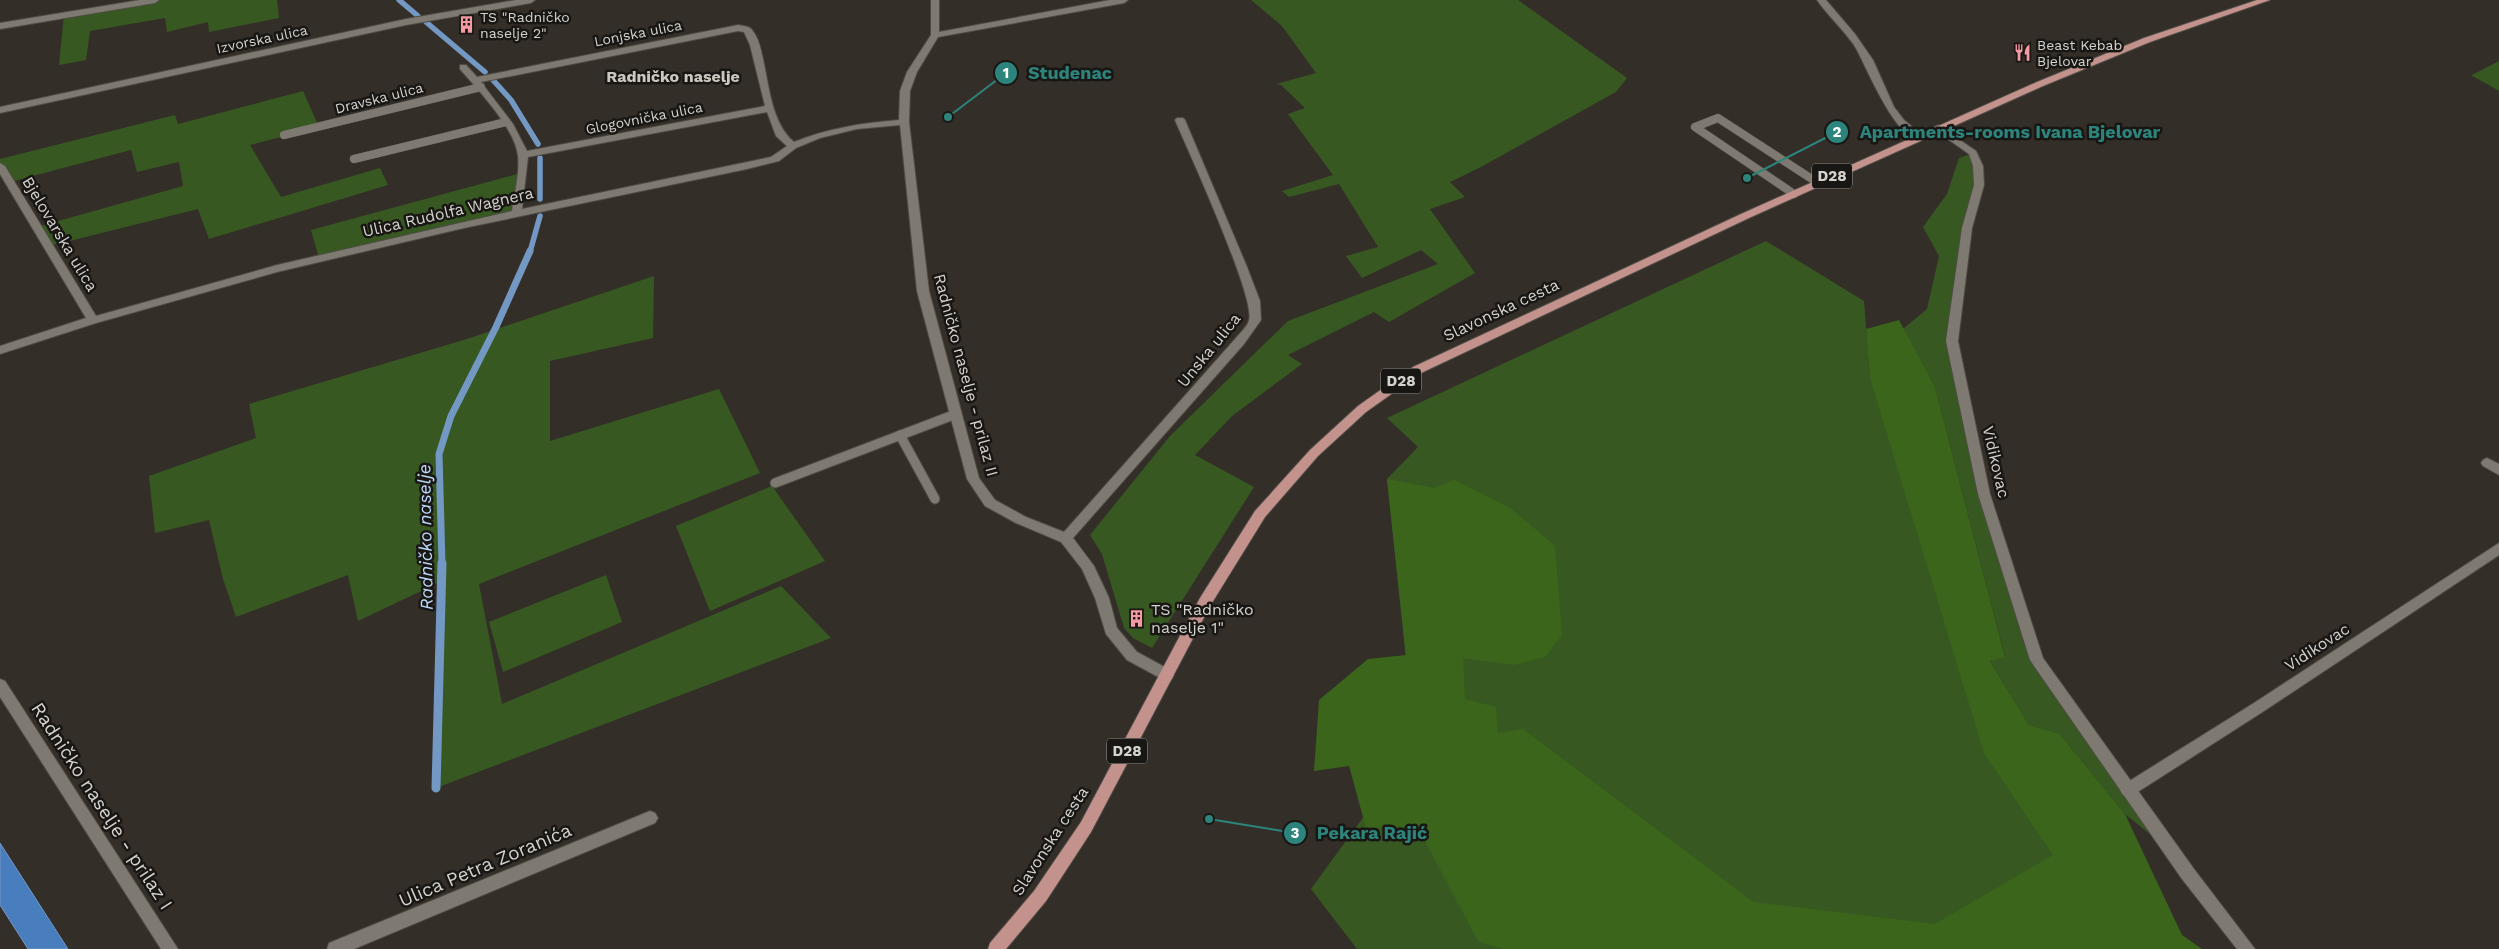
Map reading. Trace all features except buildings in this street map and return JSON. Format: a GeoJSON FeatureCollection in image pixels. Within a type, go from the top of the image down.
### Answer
{"type":"FeatureCollection","features":[{"type":"Feature","properties":{"kind":"main road","name":"Slavonska cesta"},"geometry":{"type":"LineString","coordinates":[[996,949],[1040,896],[1086,827],[1205,602],[1260,514],[1314,453],[1362,409],[1417,370],[1938,128],[2147,40],[2266,0]]}},
{"type":"Feature","properties":{"kind":"street"},"geometry":{"type":"LineString","coordinates":[[0,26],[155,0]]}},
{"type":"Feature","properties":{"kind":"street","name":"Izvorska ulica"},"geometry":{"type":"LineString","coordinates":[[0,110],[406,22],[531,0]]}},
{"type":"Feature","properties":{"kind":"street"},"geometry":{"type":"LineString","coordinates":[[935,0],[935,35],[1124,0]]}},
{"type":"Feature","properties":{"kind":"street"},"geometry":{"type":"LineString","coordinates":[[1821,0],[1852,36],[1868,60],[1890,108],[1901,122],[1919,137]]}},
{"type":"Feature","properties":{"kind":"street","name":"Lonjska ulica"},"geometry":{"type":"LineString","coordinates":[[478,84],[507,72],[738,28],[748,30],[755,45],[770,108]]}},
{"type":"Feature","properties":{"kind":"street","name":"Radničko naselje - prilaz II"},"geometry":{"type":"LineString","coordinates":[[935,35],[912,72],[905,91],[904,122],[923,291],[973,479],[990,503],[1021,520],[1066,538]]}},
{"type":"Feature","properties":{"kind":"street"},"geometry":{"type":"LineString","coordinates":[[463,67],[506,122],[523,155],[517,211]]}},
{"type":"Feature","properties":{"kind":"street"},"geometry":{"type":"LineString","coordinates":[[770,108],[780,136],[792,146]]}},
{"type":"Feature","properties":{"kind":"street","name":"Glogovnička ulica"},"geometry":{"type":"LineString","coordinates":[[523,155],[770,108]]}},
{"type":"Feature","properties":{"kind":"street","name":"Unska ulica"},"geometry":{"type":"LineString","coordinates":[[1066,538],[1240,341],[1255,320],[1254,301],[1242,268],[1180,120]]}},
{"type":"Feature","properties":{"kind":"street","name":"Ulica Rudolfa Wagnera"},"geometry":{"type":"LineString","coordinates":[[0,350],[92,318],[319,258],[517,211],[747,166],[775,159],[792,146],[817,136],[857,126],[904,122]]}},
{"type":"Feature","properties":{"kind":"street","name":"Vidikovac"},"geometry":{"type":"LineString","coordinates":[[1938,128],[1973,153],[1978,166],[1978,185],[1968,228],[1952,341],[1984,494],[2037,660],[2188,874],[2247,949]]}},
{"type":"Feature","properties":{"kind":"street","name":"Bjelovarska ulica"},"geometry":{"type":"LineString","coordinates":[[0,166],[92,318]]}},
{"type":"Feature","properties":{"kind":"street"},"geometry":{"type":"LineString","coordinates":[[2487,463],[2499,470]]}},
{"type":"Feature","properties":{"kind":"street"},"geometry":{"type":"LineString","coordinates":[[1066,538],[1087,566],[1102,598],[1111,630],[1132,656],[1167,675]]}},
{"type":"Feature","properties":{"kind":"street","name":"Vidikovac"},"geometry":{"type":"LineString","coordinates":[[2128,790],[2259,707],[2499,548]]}},
{"type":"Feature","properties":{"kind":"street","name":"Radničko naselje - prilaz I"},"geometry":{"type":"LineString","coordinates":[[0,685],[170,949]]}},
{"type":"Feature","properties":{"kind":"street","name":"Ulica Petra Zoranića"},"geometry":{"type":"LineString","coordinates":[[335,949],[650,818]]}},
{"type":"Feature","properties":{"kind":"lane","name":"Dravska ulica"},"geometry":{"type":"LineString","coordinates":[[284,135],[478,84]]}},
{"type":"Feature","properties":{"kind":"lane"},"geometry":{"type":"LineString","coordinates":[[1794,194],[1695,127],[1718,118],[1818,183]]}},
{"type":"Feature","properties":{"kind":"lane"},"geometry":{"type":"LineString","coordinates":[[354,159],[506,122]]}},
{"type":"Feature","properties":{"kind":"lane"},"geometry":{"type":"LineString","coordinates":[[775,483],[956,414]]}},
{"type":"Feature","properties":{"kind":"lane"},"geometry":{"type":"LineString","coordinates":[[900,435],[935,499]]}},
{"type":"Feature","properties":{"kind":"green space"},"geometry":{"type":"Polygon","coordinates":[[[155,0],[277,0],[279,18],[209,32],[208,22],[167,32],[165,18],[90,31],[86,60],[59,65],[64,15],[155,0]]]}},
{"type":"Feature","properties":{"kind":"green space"},"geometry":{"type":"Polygon","coordinates":[[[1251,0],[1518,0],[1627,78],[1616,92],[1479,168],[1450,182],[1465,197],[1430,209],[1475,273],[1389,322],[1374,312],[1288,355],[1302,364],[1232,416],[1195,455],[1254,487],[1152,648],[1133,638],[1124,628],[1102,554],[1090,535],[1170,436],[1288,321],[1438,264],[1421,250],[1362,278],[1346,256],[1378,247],[1339,184],[1289,197],[1282,191],[1333,175],[1288,114],[1305,108],[1281,85],[1276,84],[1316,73],[1282,26],[1251,0]]]}},
{"type":"Feature","properties":{"kind":"green space"},"geometry":{"type":"Polygon","coordinates":[[[2499,61],[2499,91],[2471,75],[2474,74],[2499,61]]]}},
{"type":"Feature","properties":{"kind":"green space"},"geometry":{"type":"Polygon","coordinates":[[[303,91],[319,127],[250,145],[281,197],[380,168],[388,185],[209,239],[198,209],[49,246],[37,227],[183,186],[179,162],[137,172],[131,150],[10,182],[0,166],[0,159],[175,115],[178,124],[303,91]]]}},
{"type":"Feature","properties":{"kind":"green space"},"geometry":{"type":"Polygon","coordinates":[[[1973,153],[1978,166],[1952,341],[1984,494],[2037,660],[2172,852],[2125,814],[2059,733],[2029,725],[1990,661],[2005,656],[1935,387],[1903,329],[1927,309],[1939,256],[1923,227],[1947,194],[1959,158],[1973,153]]]}},
{"type":"Feature","properties":{"kind":"green space"},"geometry":{"type":"Polygon","coordinates":[[[521,173],[517,211],[319,258],[311,230],[521,173]]]}},
{"type":"Feature","properties":{"kind":"green space"},"geometry":{"type":"Polygon","coordinates":[[[1766,241],[1864,301],[1870,378],[2053,855],[2115,949],[1357,949],[1311,889],[1415,746],[1387,479],[1418,447],[1387,418],[1766,241]]]}},
{"type":"Feature","properties":{"kind":"green space"},"geometry":{"type":"Polygon","coordinates":[[[654,276],[653,338],[550,361],[550,441],[719,389],[760,473],[479,584],[502,704],[781,586],[831,638],[436,788],[442,581],[358,621],[348,575],[236,617],[223,579],[209,520],[155,533],[149,476],[256,438],[249,404],[467,339],[654,276]]]}},
{"type":"Feature","properties":{"kind":"green space"},"geometry":{"type":"Polygon","coordinates":[[[1899,320],[1935,387],[2005,657],[1990,661],[2029,725],[2059,733],[2125,814],[2182,935],[2202,949],[1503,949],[1478,941],[1417,826],[1366,828],[1349,766],[1314,771],[1319,700],[1368,659],[1406,655],[1387,479],[1435,488],[1455,480],[1510,508],[1555,546],[1562,635],[1545,657],[1514,665],[1463,658],[1465,699],[1496,707],[1498,733],[1523,729],[1753,902],[1935,924],[2053,855],[1984,753],[1870,378],[1866,329],[1899,320]]]}},
{"type":"Feature","properties":{"kind":"green space"},"geometry":{"type":"Polygon","coordinates":[[[772,486],[825,561],[710,611],[676,526],[772,486]]]}},
{"type":"Feature","properties":{"kind":"green space"},"geometry":{"type":"Polygon","coordinates":[[[606,575],[622,622],[503,672],[489,622],[606,575]]]}},
{"type":"Feature","properties":{"kind":"water"},"geometry":{"type":"Polygon","coordinates":[[[0,843],[68,949],[28,949],[0,905],[0,843]]]}},
{"type":"Feature","properties":{"kind":"waterway","name":"Radničko naselje"},"geometry":{"type":"LineString","coordinates":[[399,0],[418,16]]}},
{"type":"Feature","properties":{"kind":"waterway","name":"Radničko naselje"},"geometry":{"type":"LineString","coordinates":[[426,22],[485,72]]}},
{"type":"Feature","properties":{"kind":"waterway","name":"Radničko naselje"},"geometry":{"type":"LineString","coordinates":[[493,80],[511,100],[538,144]]}},
{"type":"Feature","properties":{"kind":"waterway","name":"Radničko naselje"},"geometry":{"type":"LineString","coordinates":[[540,158],[540,199]]}},
{"type":"Feature","properties":{"kind":"waterway","name":"Radničko naselje"},"geometry":{"type":"LineString","coordinates":[[530,252],[540,216]]}},
{"type":"Feature","properties":{"kind":"waterway","name":"Radničko naselje"},"geometry":{"type":"LineString","coordinates":[[442,564],[439,454],[451,416],[496,327],[530,251]]}},
{"type":"Feature","properties":{"kind":"waterway","name":"Radničko naselje"},"geometry":{"type":"LineString","coordinates":[[436,788],[442,564]]}},
{"type":"Feature","properties":{"kind":"place","name":"TS \"Radničko naselje 2\""},"geometry":{"type":"Point","coordinates":[466,25]}},
{"type":"Feature","properties":{"kind":"place","name":"Beast Kebab Bjelovar"},"geometry":{"type":"Point","coordinates":[2023,53]}},
{"type":"Feature","properties":{"kind":"place","name":"Studenac"},"geometry":{"type":"Point","coordinates":[948,117]}},
{"type":"Feature","properties":{"kind":"place","name":"Apartments-rooms Ivana Bjelovar"},"geometry":{"type":"Point","coordinates":[1747,178]}},
{"type":"Feature","properties":{"kind":"place","name":"TS \"Radničko naselje 1\""},"geometry":{"type":"Point","coordinates":[1137,618]}},
{"type":"Feature","properties":{"kind":"place","name":"Pekara Rajić"},"geometry":{"type":"Point","coordinates":[1209,819]}},
{"type":"Feature","properties":{"kind":"district","name":"Radničko naselje"},"geometry":{"type":"Point","coordinates":[673,76]}}]}
